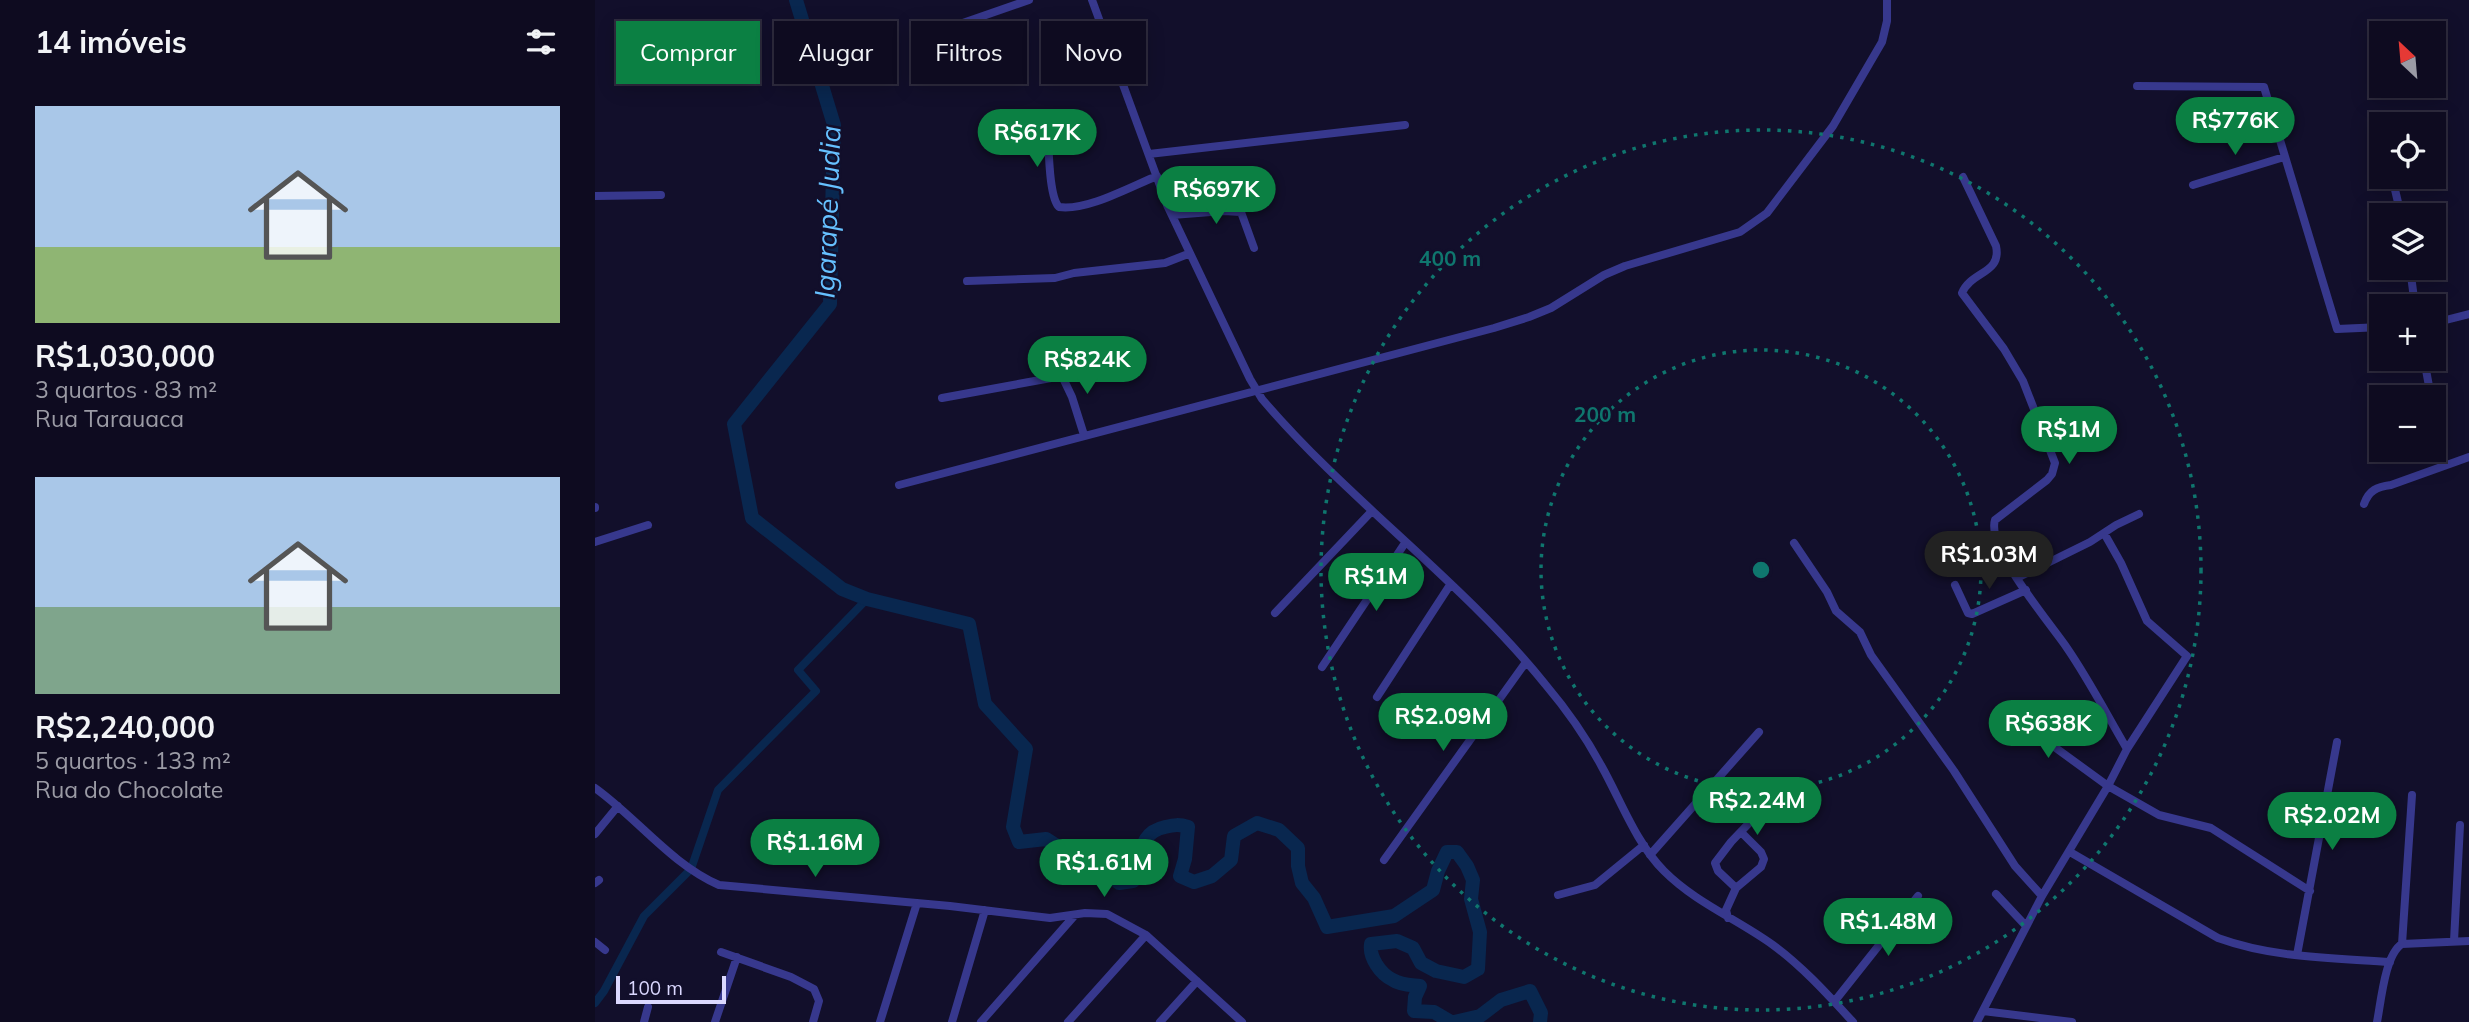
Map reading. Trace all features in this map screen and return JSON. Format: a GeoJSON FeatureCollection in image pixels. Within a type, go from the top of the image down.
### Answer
{"type":"FeatureCollection","features":[{"type":"Feature","properties":{"kind":"street"},"geometry":{"type":"LineString","coordinates":[[966,21],[1029,0]]}},
{"type":"Feature","properties":{"kind":"street"},"geometry":{"type":"LineString","coordinates":[[1092,0],[1167,205],[1188,254],[1255,389],[1280,420],[1371,512],[1477,609],[1526,662],[1573,720],[1601,765],[1644,845],[1664,872],[1700,900],[1774,946],[1804,971],[1853,1022]]}},
{"type":"Feature","properties":{"kind":"street"},"geometry":{"type":"LineString","coordinates":[[899,485],[1529,317],[1568,299],[1604,275],[1625,266],[1728,236],[1750,226],[1774,205],[1833,126],[1882,42],[1887,22],[1887,0]]}},
{"type":"Feature","properties":{"kind":"street"},"geometry":{"type":"LineString","coordinates":[[2137,86],[2264,87],[2337,329],[2369,328]]}},
{"type":"Feature","properties":{"kind":"street"},"geometry":{"type":"LineString","coordinates":[[1048,124],[1056,206],[1064,208],[1089,203],[1157,176]]}},
{"type":"Feature","properties":{"kind":"street"},"geometry":{"type":"LineString","coordinates":[[1149,154],[1405,125]]}},
{"type":"Feature","properties":{"kind":"street"},"geometry":{"type":"LineString","coordinates":[[2193,185],[2284,158]]}},
{"type":"Feature","properties":{"kind":"street"},"geometry":{"type":"LineString","coordinates":[[1963,177],[1998,255],[1995,263],[1968,284],[1962,293],[2016,367],[2037,413],[2055,463],[2047,480],[1994,520],[1997,542],[2017,578],[2066,647],[2127,749]]}},
{"type":"Feature","properties":{"kind":"street"},"geometry":{"type":"LineString","coordinates":[[595,196],[661,195]]}},
{"type":"Feature","properties":{"kind":"street"},"geometry":{"type":"LineString","coordinates":[[1172,215],[1241,212],[1254,248]]}},
{"type":"Feature","properties":{"kind":"street"},"geometry":{"type":"LineString","coordinates":[[967,281],[1055,278],[1074,273],[1165,263],[1188,254]]}},
{"type":"Feature","properties":{"kind":"street"},"geometry":{"type":"LineString","coordinates":[[2446,320],[2469,314]]}},
{"type":"Feature","properties":{"kind":"street"},"geometry":{"type":"LineString","coordinates":[[941,398],[1062,376],[1084,435]]}},
{"type":"Feature","properties":{"kind":"street"},"geometry":{"type":"LineString","coordinates":[[2364,504],[2368,494],[2380,486],[2391,485],[2469,457]]}},
{"type":"Feature","properties":{"kind":"street"},"geometry":{"type":"LineString","coordinates":[[1275,613],[1371,512]]}},
{"type":"Feature","properties":{"kind":"street"},"geometry":{"type":"LineString","coordinates":[[2017,578],[2139,514]]}},
{"type":"Feature","properties":{"kind":"street"},"geometry":{"type":"LineString","coordinates":[[595,542],[648,525]]}},
{"type":"Feature","properties":{"kind":"street"},"geometry":{"type":"LineString","coordinates":[[1977,1022],[2042,897],[2127,749],[2187,656],[2147,621],[2121,564],[2103,533]]}},
{"type":"Feature","properties":{"kind":"street"},"geometry":{"type":"LineString","coordinates":[[1322,667],[1405,543]]}},
{"type":"Feature","properties":{"kind":"street"},"geometry":{"type":"LineString","coordinates":[[1794,543],[1827,592],[1836,611],[1860,632],[1871,654],[1954,771],[2015,866],[2042,897]]}},
{"type":"Feature","properties":{"kind":"street"},"geometry":{"type":"LineString","coordinates":[[1377,697],[1450,585]]}},
{"type":"Feature","properties":{"kind":"street"},"geometry":{"type":"LineString","coordinates":[[1955,585],[1964,607],[1972,614],[2026,590]]}},
{"type":"Feature","properties":{"kind":"street"},"geometry":{"type":"LineString","coordinates":[[1384,860],[1526,662]]}},
{"type":"Feature","properties":{"kind":"street"},"geometry":{"type":"LineString","coordinates":[[2014,707],[2027,727],[2108,786],[2159,815],[2211,828],[2310,891]]}},
{"type":"Feature","properties":{"kind":"street"},"geometry":{"type":"LineString","coordinates":[[1650,855],[1759,732]]}},
{"type":"Feature","properties":{"kind":"street"},"geometry":{"type":"LineString","coordinates":[[2297,956],[2337,742]]}},
{"type":"Feature","properties":{"kind":"street"},"geometry":{"type":"LineString","coordinates":[[595,788],[676,856],[719,885],[1050,918],[1093,912],[1107,914],[1146,935],[1242,1022]]}},
{"type":"Feature","properties":{"kind":"street"},"geometry":{"type":"LineString","coordinates":[[2377,1022],[2391,958],[2402,944],[2412,795]]}},
{"type":"Feature","properties":{"kind":"street"},"geometry":{"type":"LineString","coordinates":[[1736,888],[1718,871],[1715,863],[1774,797]]}},
{"type":"Feature","properties":{"kind":"street"},"geometry":{"type":"LineString","coordinates":[[595,834],[618,806]]}},
{"type":"Feature","properties":{"kind":"street"},"geometry":{"type":"LineString","coordinates":[[2454,941],[2461,825]]}},
{"type":"Feature","properties":{"kind":"street"},"geometry":{"type":"LineString","coordinates":[[1728,918],[1726,910],[1736,888],[1761,867],[1765,859],[1741,832]]}},
{"type":"Feature","properties":{"kind":"street"},"geometry":{"type":"LineString","coordinates":[[1559,895],[1595,885],[1644,845]]}},
{"type":"Feature","properties":{"kind":"street"},"geometry":{"type":"LineString","coordinates":[[2070,852],[2218,938],[2257,950],[2297,956],[2391,958]]}},
{"type":"Feature","properties":{"kind":"street"},"geometry":{"type":"LineString","coordinates":[[1996,894],[2026,926]]}},
{"type":"Feature","properties":{"kind":"street"},"geometry":{"type":"LineString","coordinates":[[1834,1002],[1918,896]]}},
{"type":"Feature","properties":{"kind":"street"},"geometry":{"type":"LineString","coordinates":[[880,1022],[917,903]]}},
{"type":"Feature","properties":{"kind":"street"},"geometry":{"type":"LineString","coordinates":[[952,1022],[985,910]]}},
{"type":"Feature","properties":{"kind":"street"},"geometry":{"type":"LineString","coordinates":[[981,1022],[1075,915]]}},
{"type":"Feature","properties":{"kind":"street"},"geometry":{"type":"LineString","coordinates":[[1068,1022],[1146,935]]}},
{"type":"Feature","properties":{"kind":"street"},"geometry":{"type":"LineString","coordinates":[[2402,944],[2469,941]]}},
{"type":"Feature","properties":{"kind":"street"},"geometry":{"type":"LineString","coordinates":[[595,942],[605,950]]}},
{"type":"Feature","properties":{"kind":"street"},"geometry":{"type":"LineString","coordinates":[[721,951],[809,985],[818,994],[819,1001],[813,1022]]}},
{"type":"Feature","properties":{"kind":"street"},"geometry":{"type":"LineString","coordinates":[[715,1022],[737,957]]}},
{"type":"Feature","properties":{"kind":"street"},"geometry":{"type":"LineString","coordinates":[[1160,1022],[1197,981]]}},
{"type":"Feature","properties":{"kind":"street"},"geometry":{"type":"LineString","coordinates":[[644,1022],[648,1007]]}},
{"type":"Feature","properties":{"kind":"street"},"geometry":{"type":"LineString","coordinates":[[1983,1011],[2072,1022]]}},
{"type":"Feature","properties":{"kind":"waterway","name":"Igarapé Judia"},"geometry":{"type":"LineString","coordinates":[[796,0],[834,125],[830,304],[734,424],[752,518],[842,589],[867,599],[969,624],[985,704],[1026,749],[1013,827],[1019,842],[1046,839],[1060,848],[1081,875],[1098,866],[1109,867],[1112,876],[1119,883],[1133,881],[1142,848],[1149,835],[1156,830],[1179,825],[1188,827],[1185,859],[1180,876],[1194,882],[1212,876],[1231,860],[1234,836],[1257,823],[1279,830],[1298,848],[1302,883],[1314,898],[1327,927],[1394,916],[1433,890],[1447,852],[1457,852],[1473,880],[1471,899],[1480,932],[1478,969],[1464,977],[1436,971],[1421,963],[1413,948],[1397,941],[1371,944],[1376,965],[1384,974],[1399,983],[1420,986],[1415,997],[1414,1011],[1434,1012],[1451,1022]]}},
{"type":"Feature","properties":{"kind":"waterway"},"geometry":{"type":"LineString","coordinates":[[595,1003],[644,916],[691,869],[718,790],[816,691],[798,670],[867,599]]}},
{"type":"Feature","properties":{"kind":"waterway","name":"Igarapé Judia"},"geometry":{"type":"LineString","coordinates":[[1454,1022],[1480,1016],[1501,1000],[1530,991],[1541,1013],[1540,1022]]}}]}
